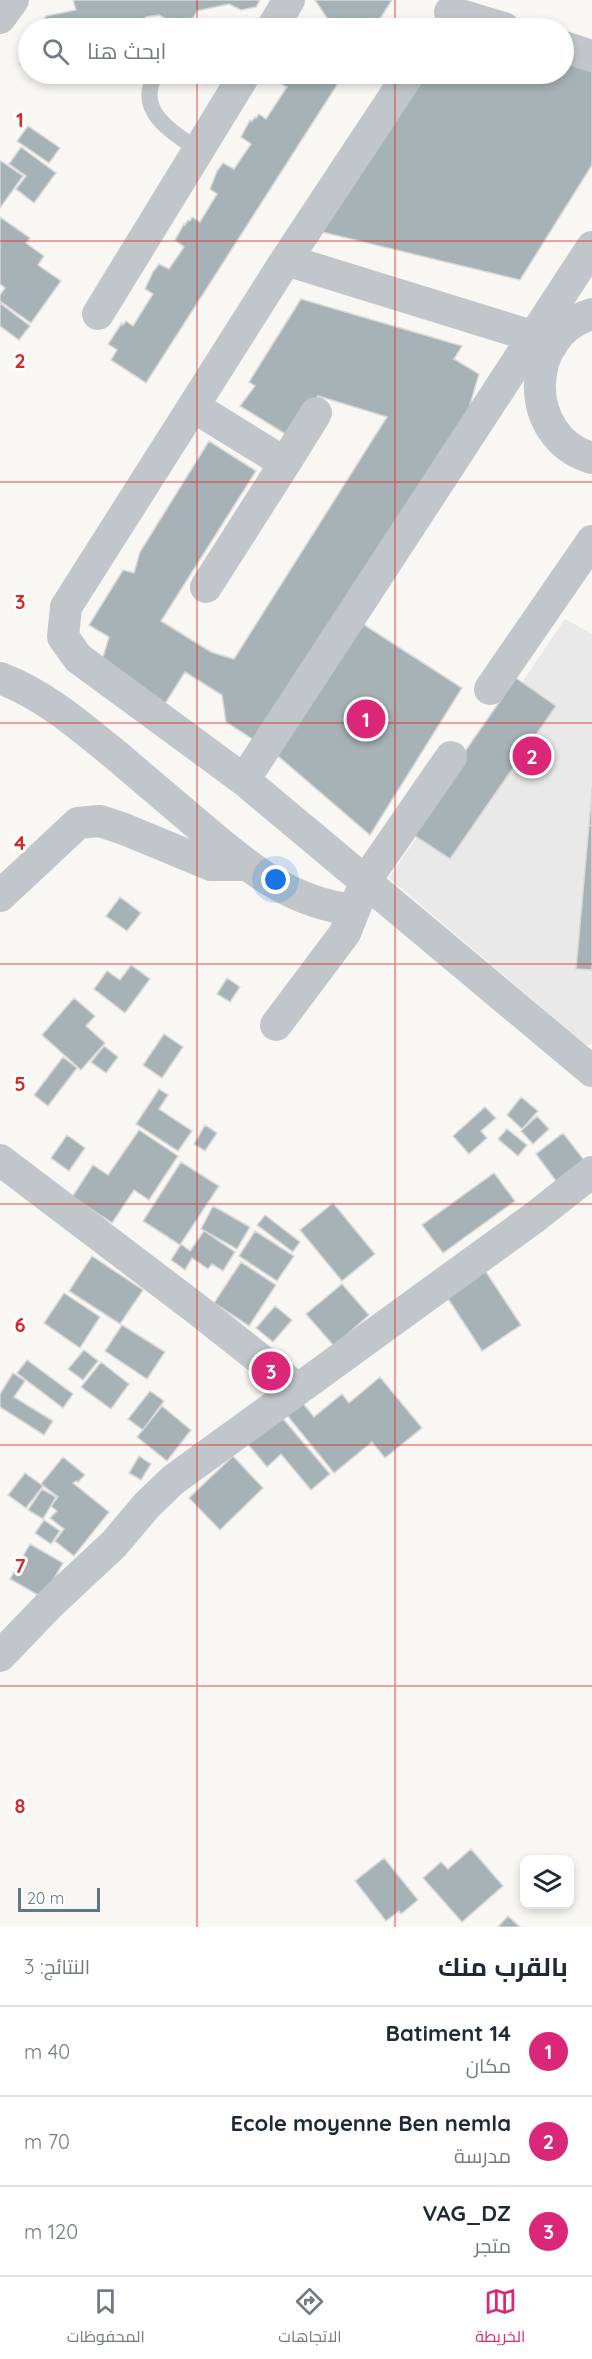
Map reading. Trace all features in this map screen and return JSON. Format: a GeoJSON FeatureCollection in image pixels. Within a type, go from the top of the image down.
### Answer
{"type":"FeatureCollection","features":[{"type":"Feature","properties":{"kind":"street"},"geometry":{"type":"LineString","coordinates":[[0,18],[14,0]]}},
{"type":"Feature","properties":{"kind":"street"},"geometry":{"type":"LineString","coordinates":[[278,18],[289,0]]}},
{"type":"Feature","properties":{"kind":"street"},"geometry":{"type":"LineString","coordinates":[[449,14],[465,18]]}},
{"type":"Feature","properties":{"kind":"street"},"geometry":{"type":"LineString","coordinates":[[574,50],[592,56]]}},
{"type":"Feature","properties":{"kind":"street"},"geometry":{"type":"LineString","coordinates":[[98,314],[238,84]]}},
{"type":"Feature","properties":{"kind":"street"},"geometry":{"type":"LineString","coordinates":[[402,84],[286,260],[66,607],[63,637],[78,658],[244,780],[592,1071]]}},
{"type":"Feature","properties":{"kind":"street"},"geometry":{"type":"LineString","coordinates":[[244,780],[543,341],[592,247]]}},
{"type":"Feature","properties":{"kind":"street"},"geometry":{"type":"LineString","coordinates":[[286,260],[543,341],[548,349],[539,374],[540,400],[549,424],[566,445],[592,458]]}},
{"type":"Feature","properties":{"kind":"street"},"geometry":{"type":"LineString","coordinates":[[543,341],[583,316],[592,314]]}},
{"type":"Feature","properties":{"kind":"street"},"geometry":{"type":"LineString","coordinates":[[194,407],[285,463]]}},
{"type":"Feature","properties":{"kind":"street"},"geometry":{"type":"LineString","coordinates":[[206,587],[316,413]]}},
{"type":"Feature","properties":{"kind":"street"},"geometry":{"type":"LineString","coordinates":[[490,689],[592,541]]}},
{"type":"Feature","properties":{"kind":"street"},"geometry":{"type":"LineString","coordinates":[[0,678],[21,686],[64,712],[246,865],[290,892],[329,907],[354,910]]}},
{"type":"Feature","properties":{"kind":"street"},"geometry":{"type":"LineString","coordinates":[[276,1025],[345,933],[366,880],[451,757]]}},
{"type":"Feature","properties":{"kind":"street"},"geometry":{"type":"LineString","coordinates":[[0,896],[78,823],[99,821],[212,865],[246,865]]}},
{"type":"Feature","properties":{"kind":"street"},"geometry":{"type":"LineString","coordinates":[[0,1160],[194,1306],[298,1389]]}},
{"type":"Feature","properties":{"kind":"street"},"geometry":{"type":"LineString","coordinates":[[0,1656],[51,1603],[114,1544],[147,1505],[173,1480],[535,1217],[592,1172]]}},
{"type":"Feature","properties":{"kind":"lane"},"geometry":{"type":"LineString","coordinates":[[153,84],[150,95],[153,112],[164,125],[198,150]]}},
{"type":"Feature","properties":{"kind":"shaded area"},"geometry":{"type":"Polygon","coordinates":[[[565,619],[592,634],[592,1044],[586,1045],[389,878],[565,619]]]}},
{"type":"Feature","properties":{"kind":"building"},"geometry":{"type":"Polygon","coordinates":[[[73,0],[260,0],[256,7],[241,10],[229,4],[197,11],[193,18],[164,18],[159,15],[145,18],[45,18],[76,10],[73,0]]]}},
{"type":"Feature","properties":{"kind":"building"},"geometry":{"type":"Polygon","coordinates":[[[315,0],[392,0],[380,18],[327,18],[315,0]]]}},
{"type":"Feature","properties":{"kind":"building"},"geometry":{"type":"Polygon","coordinates":[[[574,60],[592,66],[592,165],[520,280],[318,231],[412,84],[574,84],[574,60]]]}},
{"type":"Feature","properties":{"kind":"building"},"geometry":{"type":"Polygon","coordinates":[[[282,84],[338,84],[146,383],[111,360],[117,350],[108,344],[122,323],[123,325],[126,321],[133,326],[153,294],[145,289],[159,264],[169,269],[184,247],[175,240],[184,224],[192,217],[200,222],[217,194],[210,189],[217,171],[223,163],[234,169],[251,144],[241,137],[250,120],[252,121],[259,114],[266,119],[287,87],[282,84]]]}},
{"type":"Feature","properties":{"kind":"building"},"geometry":{"type":"Polygon","coordinates":[[[28,126],[60,148],[49,163],[17,141],[28,126]]]}},
{"type":"Feature","properties":{"kind":"building"},"geometry":{"type":"Polygon","coordinates":[[[21,147],[56,173],[34,203],[16,189],[26,176],[9,164],[21,147]]]}},
{"type":"Feature","properties":{"kind":"building"},"geometry":{"type":"Polygon","coordinates":[[[0,162],[23,176],[0,208],[0,162]]]}},
{"type":"Feature","properties":{"kind":"building"},"geometry":{"type":"Polygon","coordinates":[[[0,217],[30,238],[26,243],[44,256],[38,265],[61,281],[31,323],[0,301],[0,295],[5,288],[0,284],[0,217]]]}},
{"type":"Feature","properties":{"kind":"building"},"geometry":{"type":"Polygon","coordinates":[[[301,299],[462,346],[454,359],[479,374],[467,415],[260,744],[226,722],[222,695],[185,672],[161,710],[101,664],[109,637],[89,625],[123,570],[134,573],[140,552],[209,441],[256,471],[161,621],[211,652],[234,659],[387,417],[318,396],[292,438],[240,406],[255,386],[249,382],[301,299]]]}},
{"type":"Feature","properties":{"kind":"building"},"geometry":{"type":"Polygon","coordinates":[[[0,303],[30,326],[19,340],[0,326],[0,303]]]}},
{"type":"Feature","properties":{"kind":"building"},"geometry":{"type":"Polygon","coordinates":[[[352,617],[462,688],[370,835],[271,750],[352,617]]]}},
{"type":"Feature","properties":{"kind":"building"},"geometry":{"type":"Polygon","coordinates":[[[516,678],[556,706],[450,859],[409,832],[516,678]]]}},
{"type":"Feature","properties":{"kind":"building"},"geometry":{"type":"Polygon","coordinates":[[[592,787],[592,826],[589,825],[592,787]]]}},
{"type":"Feature","properties":{"kind":"building"},"geometry":{"type":"Polygon","coordinates":[[[589,825],[592,826],[592,970],[576,969],[589,825]]]}},
{"type":"Feature","properties":{"kind":"building"},"geometry":{"type":"Polygon","coordinates":[[[120,897],[141,913],[127,931],[106,916],[120,897]]]}},
{"type":"Feature","properties":{"kind":"building"},"geometry":{"type":"Polygon","coordinates":[[[131,965],[150,979],[125,1013],[94,989],[107,971],[120,980],[131,965]]]}},
{"type":"Feature","properties":{"kind":"building"},"geometry":{"type":"Polygon","coordinates":[[[227,978],[240,987],[230,1002],[217,994],[227,978]]]}},
{"type":"Feature","properties":{"kind":"building"},"geometry":{"type":"Polygon","coordinates":[[[74,998],[95,1016],[86,1026],[105,1043],[81,1070],[42,1035],[74,998]]]}},
{"type":"Feature","properties":{"kind":"building"},"geometry":{"type":"Polygon","coordinates":[[[164,1034],[183,1047],[162,1078],[143,1065],[164,1034]]]}},
{"type":"Feature","properties":{"kind":"building"},"geometry":{"type":"Polygon","coordinates":[[[104,1046],[118,1057],[106,1073],[91,1062],[104,1046]]]}},
{"type":"Feature","properties":{"kind":"building"},"geometry":{"type":"Polygon","coordinates":[[[63,1057],[77,1068],[48,1106],[34,1095],[63,1057]]]}},
{"type":"Feature","properties":{"kind":"building"},"geometry":{"type":"Polygon","coordinates":[[[159,1089],[168,1095],[159,1109],[192,1131],[178,1151],[136,1124],[159,1089]]]}},
{"type":"Feature","properties":{"kind":"building"},"geometry":{"type":"Polygon","coordinates":[[[521,1097],[538,1111],[522,1129],[507,1115],[521,1097]]]}},
{"type":"Feature","properties":{"kind":"building"},"geometry":{"type":"Polygon","coordinates":[[[485,1107],[496,1118],[481,1131],[487,1138],[469,1154],[453,1136],[485,1107]]]}},
{"type":"Feature","properties":{"kind":"building"},"geometry":{"type":"Polygon","coordinates":[[[537,1116],[549,1129],[533,1144],[521,1131],[537,1116]]]}},
{"type":"Feature","properties":{"kind":"building"},"geometry":{"type":"Polygon","coordinates":[[[205,1125],[217,1133],[205,1151],[194,1144],[205,1125]]]}},
{"type":"Feature","properties":{"kind":"building"},"geometry":{"type":"Polygon","coordinates":[[[507,1129],[527,1145],[518,1156],[498,1139],[507,1129]]]}},
{"type":"Feature","properties":{"kind":"building"},"geometry":{"type":"Polygon","coordinates":[[[139,1130],[178,1156],[149,1200],[134,1190],[112,1223],[72,1197],[93,1165],[108,1175],[139,1130]]]}},
{"type":"Feature","properties":{"kind":"building"},"geometry":{"type":"Polygon","coordinates":[[[563,1133],[584,1160],[556,1181],[536,1154],[563,1133]]]}},
{"type":"Feature","properties":{"kind":"building"},"geometry":{"type":"Polygon","coordinates":[[[67,1135],[85,1148],[69,1171],[51,1158],[67,1135]]]}},
{"type":"Feature","properties":{"kind":"building"},"geometry":{"type":"Polygon","coordinates":[[[181,1162],[219,1186],[180,1245],[143,1221],[181,1162]]]}},
{"type":"Feature","properties":{"kind":"building"},"geometry":{"type":"Polygon","coordinates":[[[494,1173],[515,1201],[443,1253],[422,1225],[494,1173]]]}},
{"type":"Feature","properties":{"kind":"building"},"geometry":{"type":"Polygon","coordinates":[[[333,1203],[375,1254],[342,1281],[300,1230],[333,1203]]]}},
{"type":"Feature","properties":{"kind":"building"},"geometry":{"type":"Polygon","coordinates":[[[213,1206],[250,1227],[237,1249],[201,1229],[213,1206]]]}},
{"type":"Feature","properties":{"kind":"building"},"geometry":{"type":"Polygon","coordinates":[[[265,1215],[300,1242],[293,1252],[257,1225],[265,1215]]]}},
{"type":"Feature","properties":{"kind":"building"},"geometry":{"type":"Polygon","coordinates":[[[204,1231],[235,1252],[223,1271],[212,1264],[208,1269],[192,1258],[185,1270],[171,1260],[181,1244],[190,1251],[204,1231]]]}},
{"type":"Feature","properties":{"kind":"building"},"geometry":{"type":"Polygon","coordinates":[[[255,1231],[294,1256],[277,1281],[239,1256],[255,1231]]]}},
{"type":"Feature","properties":{"kind":"building"},"geometry":{"type":"Polygon","coordinates":[[[92,1256],[143,1290],[120,1324],[69,1291],[92,1256]]]}},
{"type":"Feature","properties":{"kind":"building"},"geometry":{"type":"Polygon","coordinates":[[[241,1262],[276,1285],[249,1326],[214,1303],[241,1262]]]}},
{"type":"Feature","properties":{"kind":"building"},"geometry":{"type":"Polygon","coordinates":[[[482,1266],[521,1325],[482,1351],[443,1291],[482,1266]]]}},
{"type":"Feature","properties":{"kind":"building"},"geometry":{"type":"Polygon","coordinates":[[[342,1284],[369,1315],[334,1346],[306,1314],[342,1284]]]}},
{"type":"Feature","properties":{"kind":"building"},"geometry":{"type":"Polygon","coordinates":[[[64,1293],[100,1317],[80,1348],[44,1323],[64,1293]]]}},
{"type":"Feature","properties":{"kind":"building"},"geometry":{"type":"Polygon","coordinates":[[[275,1306],[292,1320],[273,1342],[256,1328],[275,1306]]]}},
{"type":"Feature","properties":{"kind":"building"},"geometry":{"type":"Polygon","coordinates":[[[122,1325],[165,1352],[147,1379],[105,1351],[122,1325]]]}},
{"type":"Feature","properties":{"kind":"building"},"geometry":{"type":"Polygon","coordinates":[[[84,1350],[98,1361],[83,1380],[68,1369],[84,1350]]]}},
{"type":"Feature","properties":{"kind":"building"},"geometry":{"type":"Polygon","coordinates":[[[27,1360],[73,1394],[63,1408],[17,1373],[27,1360]]]}},
{"type":"Feature","properties":{"kind":"building"},"geometry":{"type":"Polygon","coordinates":[[[101,1362],[129,1384],[111,1409],[81,1387],[101,1362]]]}},
{"type":"Feature","properties":{"kind":"building"},"geometry":{"type":"Polygon","coordinates":[[[13,1373],[25,1381],[14,1397],[53,1421],[44,1435],[0,1407],[0,1394],[13,1373]]]}},
{"type":"Feature","properties":{"kind":"building"},"geometry":{"type":"Polygon","coordinates":[[[380,1377],[422,1428],[385,1458],[372,1442],[334,1473],[282,1409],[297,1396],[314,1417],[342,1394],[349,1403],[380,1377]]]}},
{"type":"Feature","properties":{"kind":"building"},"geometry":{"type":"Polygon","coordinates":[[[150,1391],[164,1401],[143,1430],[128,1419],[150,1391]]]}},
{"type":"Feature","properties":{"kind":"building"},"geometry":{"type":"Polygon","coordinates":[[[162,1406],[191,1430],[167,1461],[137,1437],[162,1406]]]}},
{"type":"Feature","properties":{"kind":"building"},"geometry":{"type":"Polygon","coordinates":[[[279,1414],[330,1474],[311,1490],[281,1454],[267,1467],[246,1442],[279,1414]]]}},
{"type":"Feature","properties":{"kind":"building"},"geometry":{"type":"Polygon","coordinates":[[[139,1456],[151,1464],[141,1480],[129,1473],[139,1456]]]}},
{"type":"Feature","properties":{"kind":"building"},"geometry":{"type":"Polygon","coordinates":[[[233,1456],[263,1488],[220,1530],[189,1498],[233,1456]]]}},
{"type":"Feature","properties":{"kind":"building"},"geometry":{"type":"Polygon","coordinates":[[[63,1457],[85,1475],[78,1482],[73,1483],[109,1512],[74,1556],[55,1541],[64,1529],[50,1518],[57,1511],[51,1506],[58,1497],[41,1484],[63,1457]]]}},
{"type":"Feature","properties":{"kind":"building"},"geometry":{"type":"Polygon","coordinates":[[[25,1473],[43,1486],[26,1508],[8,1495],[25,1473]]]}},
{"type":"Feature","properties":{"kind":"building"},"geometry":{"type":"Polygon","coordinates":[[[42,1489],[56,1497],[43,1519],[28,1510],[42,1489]]]}},
{"type":"Feature","properties":{"kind":"building"},"geometry":{"type":"Polygon","coordinates":[[[44,1520],[60,1531],[51,1544],[35,1533],[44,1520]]]}},
{"type":"Feature","properties":{"kind":"building"},"geometry":{"type":"Polygon","coordinates":[[[30,1544],[63,1563],[43,1598],[10,1579],[30,1544]]]}},
{"type":"Feature","properties":{"kind":"building"},"geometry":{"type":"Polygon","coordinates":[[[471,1849],[503,1886],[462,1922],[423,1878],[441,1862],[448,1869],[471,1849]]]}},
{"type":"Feature","properties":{"kind":"building"},"geometry":{"type":"Polygon","coordinates":[[[384,1858],[418,1900],[401,1914],[399,1911],[386,1921],[355,1881],[384,1858]]]}},
{"type":"Feature","properties":{"kind":"building"},"geometry":{"type":"Polygon","coordinates":[[[508,1916],[520,1927],[498,1927],[508,1916]]]}},
{"type":"Feature","properties":{"kind":"place","name":"Batiment 14"},"geometry":{"type":"Point","coordinates":[366,719]}},
{"type":"Feature","properties":{"kind":"place","name":"Ecole moyenne Ben nemla"},"geometry":{"type":"Point","coordinates":[532,756]}},
{"type":"Feature","properties":{"kind":"place","name":"VAG_DZ"},"geometry":{"type":"Point","coordinates":[271,1371]}}]}
